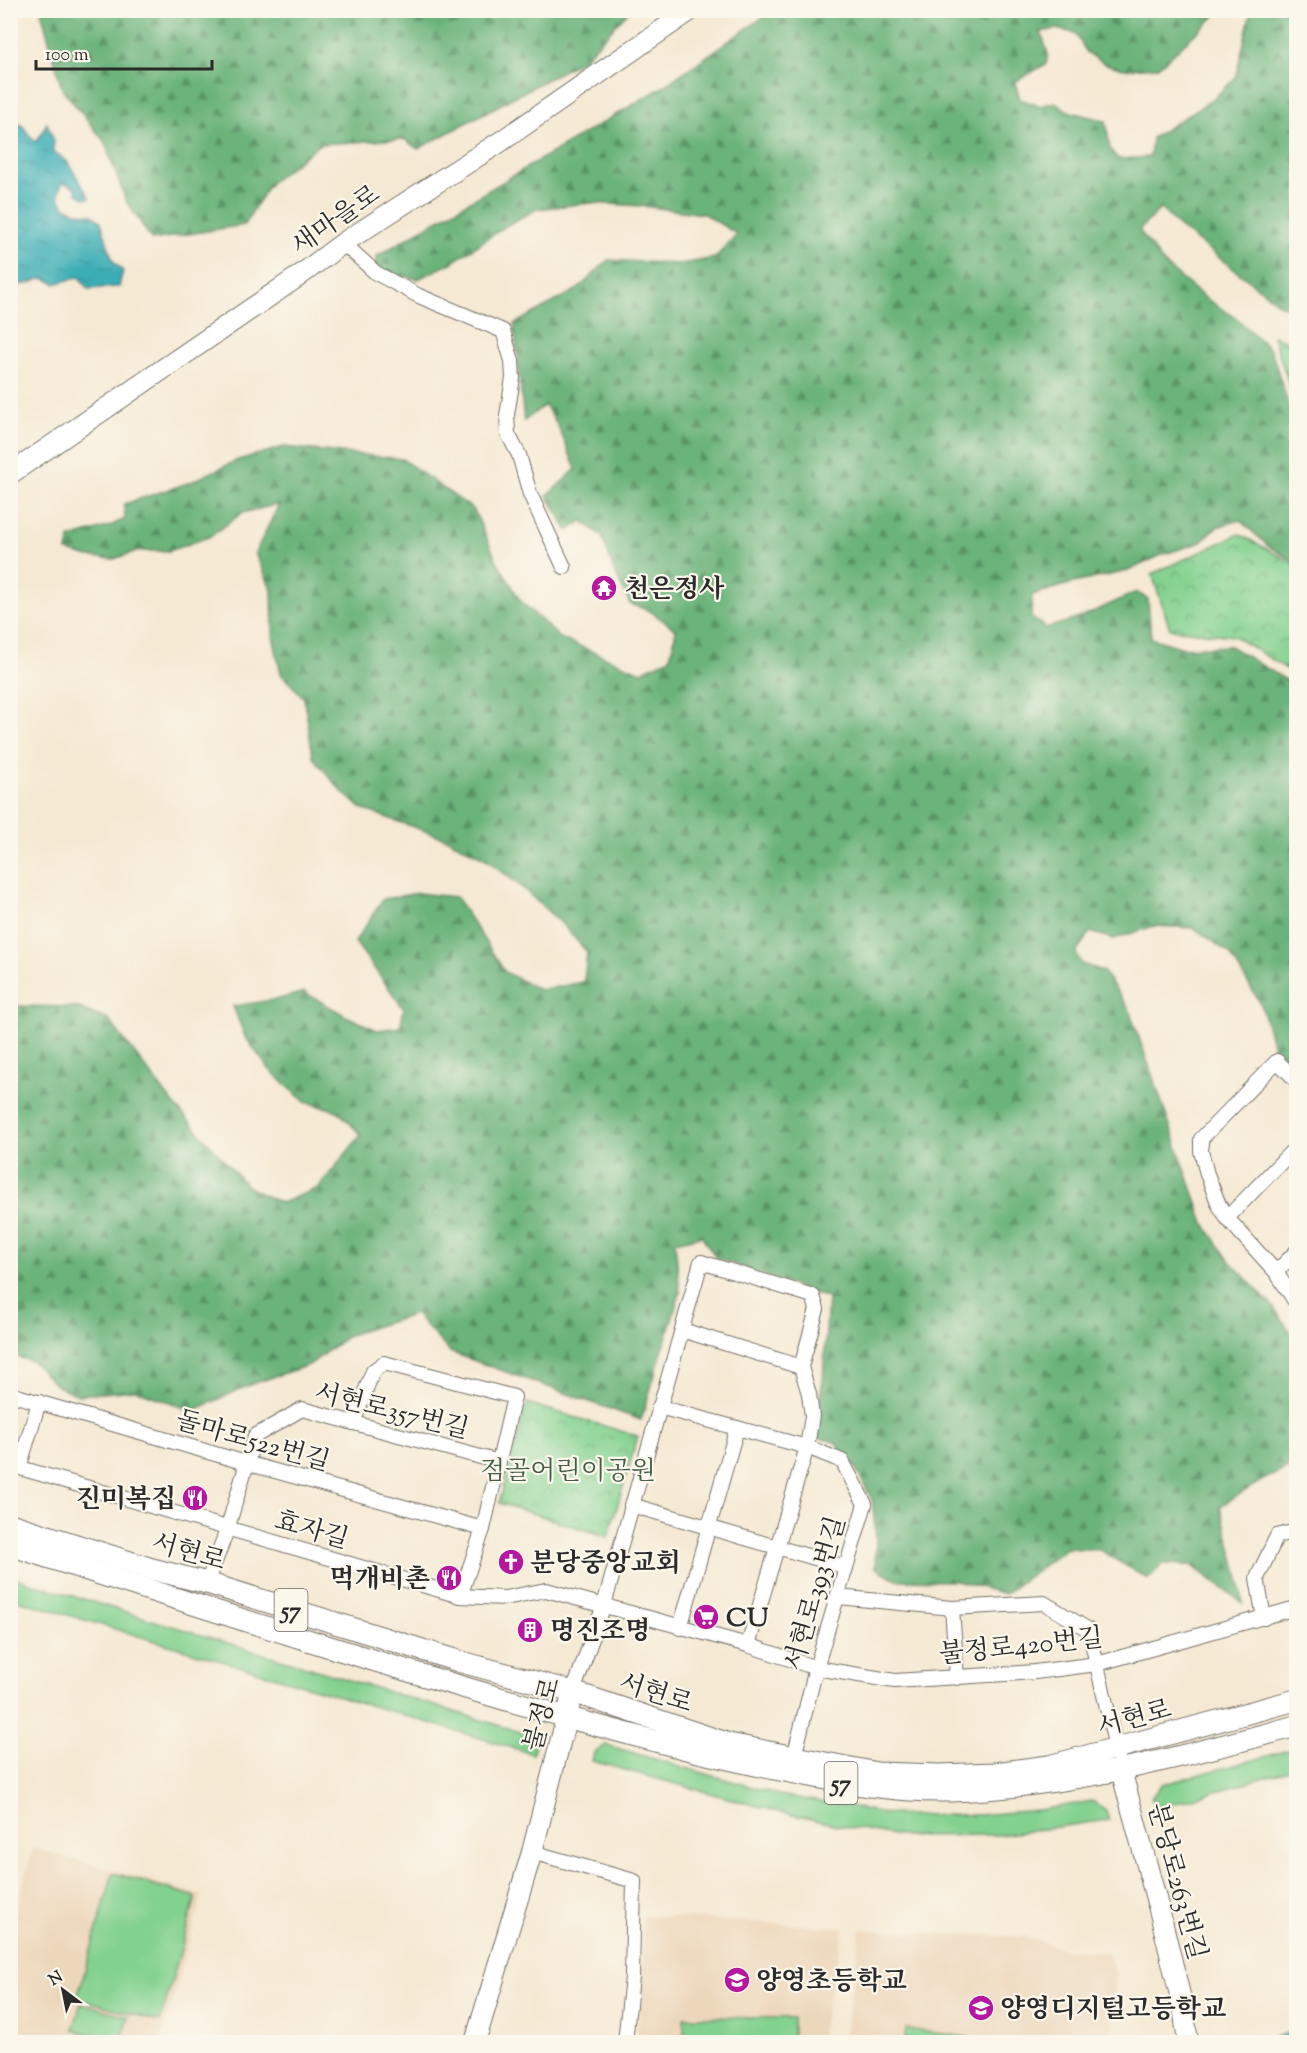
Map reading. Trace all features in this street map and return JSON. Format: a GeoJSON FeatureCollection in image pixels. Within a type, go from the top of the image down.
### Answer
{"type":"FeatureCollection","features":[{"type":"Feature","properties":{"kind":"main road","name":"서현로"},"geometry":{"type":"LineString","coordinates":[[10,1524],[458,1661],[573,1692],[729,1744],[877,1773],[939,1775],[995,1773],[1119,1760],[1214,1749],[1296,1726]]}},
{"type":"Feature","properties":{"kind":"main road","name":"서현로"},"geometry":{"type":"LineString","coordinates":[[10,1545],[428,1678],[754,1766],[832,1782],[949,1791],[992,1788],[1119,1760],[1296,1700]]}},
{"type":"Feature","properties":{"kind":"street","name":"새마을로"},"geometry":{"type":"LineString","coordinates":[[10,474],[299,276],[343,243],[500,142],[691,10]]}},
{"type":"Feature","properties":{"kind":"street"},"geometry":{"type":"LineString","coordinates":[[343,243],[376,273],[419,296],[503,331],[512,361],[513,378],[507,415],[508,434],[519,455],[530,494],[564,567]]}},
{"type":"Feature","properties":{"kind":"street"},"geometry":{"type":"LineString","coordinates":[[1296,1080],[1277,1061],[1201,1139],[1201,1151],[1207,1174],[1219,1205],[1227,1218],[1276,1272],[1296,1303]]}},
{"type":"Feature","properties":{"kind":"street"},"geometry":{"type":"LineString","coordinates":[[1227,1218],[1296,1147]]}},
{"type":"Feature","properties":{"kind":"street"},"geometry":{"type":"LineString","coordinates":[[1276,1272],[1296,1252]]}},
{"type":"Feature","properties":{"kind":"street","name":"불정로"},"geometry":{"type":"LineString","coordinates":[[475,2043],[532,1852],[573,1692],[603,1605],[700,1262],[813,1296],[817,1309],[801,1367]]}},
{"type":"Feature","properties":{"kind":"street"},"geometry":{"type":"LineString","coordinates":[[682,1330],[801,1367],[809,1394],[812,1416],[807,1447],[748,1645]]}},
{"type":"Feature","properties":{"kind":"street"},"geometry":{"type":"LineString","coordinates":[[353,1423],[373,1371],[384,1363],[514,1397],[483,1529],[460,1596]]}},
{"type":"Feature","properties":{"kind":"street","name":"돌마로522번길"},"geometry":{"type":"LineString","coordinates":[[10,1394],[483,1529]]}},
{"type":"Feature","properties":{"kind":"street"},"geometry":{"type":"LineString","coordinates":[[15,1467],[39,1402]]}},
{"type":"Feature","properties":{"kind":"street","name":"서현로393번길"},"geometry":{"type":"LineString","coordinates":[[659,1407],[807,1447],[842,1461],[865,1504],[816,1668],[794,1757]]}},
{"type":"Feature","properties":{"kind":"street","name":"서현로357번길"},"geometry":{"type":"LineString","coordinates":[[207,1583],[255,1436],[302,1409],[499,1462]]}},
{"type":"Feature","properties":{"kind":"street"},"geometry":{"type":"LineString","coordinates":[[680,1628],[710,1528],[736,1428]]}},
{"type":"Feature","properties":{"kind":"street","name":"효자길"},"geometry":{"type":"LineString","coordinates":[[15,1467],[460,1596],[506,1598],[546,1590],[603,1605]]}},
{"type":"Feature","properties":{"kind":"street"},"geometry":{"type":"LineString","coordinates":[[631,1504],[846,1568]]}},
{"type":"Feature","properties":{"kind":"street"},"geometry":{"type":"LineString","coordinates":[[1264,1618],[1257,1578],[1277,1536],[1296,1531]]}},
{"type":"Feature","properties":{"kind":"street"},"geometry":{"type":"LineString","coordinates":[[838,1597],[952,1608],[1044,1603],[1089,1630],[1119,1760]]}},
{"type":"Feature","properties":{"kind":"street","name":"불정로420번길"},"geometry":{"type":"LineString","coordinates":[[603,1605],[748,1645],[816,1668],[895,1681],[1035,1672],[1097,1664],[1296,1608]]}},
{"type":"Feature","properties":{"kind":"street"},"geometry":{"type":"LineString","coordinates":[[952,1608],[957,1678]]}},
{"type":"Feature","properties":{"kind":"street","name":"분당로263번길"},"geometry":{"type":"LineString","coordinates":[[1119,1760],[1160,1913],[1183,2007],[1188,2042]]}},
{"type":"Feature","properties":{"kind":"street"},"geometry":{"type":"LineString","coordinates":[[532,1852],[634,1881],[632,1977],[625,2043]]}},
{"type":"Feature","properties":{"kind":"shaded area"},"geometry":{"type":"Polygon","coordinates":[[[33,1848],[202,1895],[161,2042],[11,2042],[11,1930],[33,1848]]]}},
{"type":"Feature","properties":{"kind":"shaded area","name":"양영초등학교"},"geometry":{"type":"Polygon","coordinates":[[[643,1915],[844,1928],[819,2042],[635,2042],[641,1998],[643,1915]]]}},
{"type":"Feature","properties":{"kind":"shaded area","name":"양영디지털고등학교"},"geometry":{"type":"Polygon","coordinates":[[[860,1930],[1026,1937],[1066,1950],[1108,1953],[1116,1974],[1111,2042],[844,2042],[860,1930]]]}},
{"type":"Feature","properties":{"kind":"green space"},"geometry":{"type":"Polygon","coordinates":[[[41,10],[629,11],[583,60],[418,149],[404,139],[320,144],[270,183],[244,225],[152,240],[126,201],[104,141],[62,89],[41,10]]]}},
{"type":"Feature","properties":{"kind":"green space"},"geometry":{"type":"Polygon","coordinates":[[[772,11],[1219,11],[1158,67],[1124,69],[1106,64],[1087,53],[1075,33],[1056,29],[1041,32],[1048,54],[1046,64],[1015,82],[1020,99],[1040,106],[1055,102],[1068,111],[1106,121],[1110,149],[1118,159],[1150,157],[1152,138],[1213,99],[1236,77],[1251,11],[1296,11],[1296,311],[1279,304],[1177,225],[1161,208],[1139,230],[1164,264],[1204,297],[1237,319],[1271,350],[1296,428],[1296,563],[1268,546],[1240,520],[1217,527],[1199,543],[1161,555],[1128,571],[1032,595],[1031,617],[1046,628],[1082,617],[1136,592],[1148,599],[1151,638],[1184,648],[1230,646],[1296,686],[1296,1074],[1275,1054],[1261,1004],[1230,954],[1194,928],[1154,926],[1114,939],[1090,932],[1076,953],[1082,964],[1103,971],[1129,1009],[1204,1223],[1229,1260],[1274,1308],[1296,1340],[1296,1464],[1261,1481],[1220,1506],[1238,1573],[1243,1603],[1191,1565],[1162,1564],[1148,1579],[1100,1550],[1067,1548],[1005,1594],[957,1581],[897,1580],[875,1567],[876,1538],[872,1500],[854,1465],[835,1442],[813,1437],[823,1380],[828,1298],[716,1258],[702,1236],[675,1242],[680,1293],[641,1420],[450,1352],[415,1314],[349,1335],[309,1365],[252,1384],[193,1411],[136,1390],[78,1395],[57,1386],[33,1362],[11,1355],[11,1006],[76,1007],[109,1020],[172,1102],[248,1187],[281,1203],[318,1188],[361,1135],[338,1111],[305,1102],[269,1069],[245,1037],[233,1006],[279,999],[304,992],[346,1016],[377,1030],[400,1027],[404,1009],[355,942],[383,899],[418,893],[456,897],[505,972],[540,990],[584,982],[587,952],[561,923],[486,859],[448,839],[362,809],[342,792],[313,757],[304,698],[281,674],[273,636],[272,590],[255,553],[279,504],[242,513],[211,536],[169,551],[137,551],[114,559],[89,557],[67,551],[70,538],[125,519],[124,504],[191,482],[238,460],[284,447],[402,459],[474,510],[496,559],[520,600],[560,638],[641,672],[670,658],[676,630],[650,611],[630,604],[614,571],[602,536],[582,521],[568,531],[547,496],[576,469],[558,426],[545,405],[524,421],[514,324],[578,289],[608,260],[681,264],[715,258],[737,234],[704,214],[643,206],[590,203],[537,209],[509,224],[451,263],[418,279],[389,275],[375,265],[377,256],[661,88],[772,11]]]}},
{"type":"Feature","properties":{"kind":"green space"},"geometry":{"type":"Polygon","coordinates":[[[1273,336],[1296,344],[1296,406],[1273,336]]]}},
{"type":"Feature","properties":{"kind":"green space"},"geometry":{"type":"Polygon","coordinates":[[[1239,534],[1296,565],[1296,675],[1234,636],[1170,629],[1152,574],[1239,534]]]}},
{"type":"Feature","properties":{"kind":"green space","name":"점골어린이공원"},"geometry":{"type":"Polygon","coordinates":[[[527,1403],[638,1436],[608,1537],[499,1503],[527,1403]]]}},
{"type":"Feature","properties":{"kind":"green space"},"geometry":{"type":"Polygon","coordinates":[[[11,1577],[524,1733],[535,1745],[533,1754],[11,1598],[11,1577]]]}},
{"type":"Feature","properties":{"kind":"green space"},"geometry":{"type":"Polygon","coordinates":[[[606,1745],[780,1795],[890,1814],[979,1815],[1039,1810],[1092,1801],[1106,1810],[1109,1820],[1000,1835],[900,1836],[779,1812],[592,1761],[594,1753],[606,1745]]]}},
{"type":"Feature","properties":{"kind":"green space"},"geometry":{"type":"Polygon","coordinates":[[[1296,1748],[1296,1768],[1155,1809],[1151,1798],[1161,1785],[1296,1748]]]}},
{"type":"Feature","properties":{"kind":"green space"},"geometry":{"type":"Polygon","coordinates":[[[113,1873],[196,1897],[160,2022],[77,1998],[113,1873]]]}},
{"type":"Feature","properties":{"kind":"green space"},"geometry":{"type":"Polygon","coordinates":[[[81,2003],[129,2017],[121,2042],[73,2030],[81,2003]]]}},
{"type":"Feature","properties":{"kind":"green space"},"geometry":{"type":"Polygon","coordinates":[[[684,2017],[793,2018],[793,2042],[684,2042],[684,2017]]]}},
{"type":"Feature","properties":{"kind":"green space"},"geometry":{"type":"Polygon","coordinates":[[[906,2029],[1005,2042],[904,2042],[906,2029]]]}},
{"type":"Feature","properties":{"kind":"water"},"geometry":{"type":"Polygon","coordinates":[[[10,120],[23,126],[36,142],[47,123],[54,140],[53,151],[67,161],[90,198],[77,194],[75,187],[63,182],[59,197],[61,202],[71,210],[92,214],[101,222],[113,261],[123,271],[119,287],[88,289],[79,277],[55,284],[40,279],[26,284],[11,284],[10,120]]]}},
{"type":"Feature","properties":{"kind":"water"},"geometry":{"type":"Polygon","coordinates":[[[1296,2030],[1296,2035],[1279,2042],[1262,2042],[1296,2030]]]}},
{"type":"Feature","properties":{"kind":"place","name":"천은정사"},"geometry":{"type":"Point","coordinates":[604,588]}},
{"type":"Feature","properties":{"kind":"place","name":"진미복집"},"geometry":{"type":"Point","coordinates":[195,1498]}},
{"type":"Feature","properties":{"kind":"place","name":"분당중앙교회"},"geometry":{"type":"Point","coordinates":[511,1562]}},
{"type":"Feature","properties":{"kind":"place","name":"먹개비촌"},"geometry":{"type":"Point","coordinates":[449,1578]}},
{"type":"Feature","properties":{"kind":"place","name":"CU"},"geometry":{"type":"Point","coordinates":[706,1617]}},
{"type":"Feature","properties":{"kind":"place","name":"명진조명"},"geometry":{"type":"Point","coordinates":[530,1630]}},
{"type":"Feature","properties":{"kind":"place","name":"양영초등학교"},"geometry":{"type":"Point","coordinates":[737,1980]}},
{"type":"Feature","properties":{"kind":"place","name":"양영디지털고등학교"},"geometry":{"type":"Point","coordinates":[981,2008]}}]}
